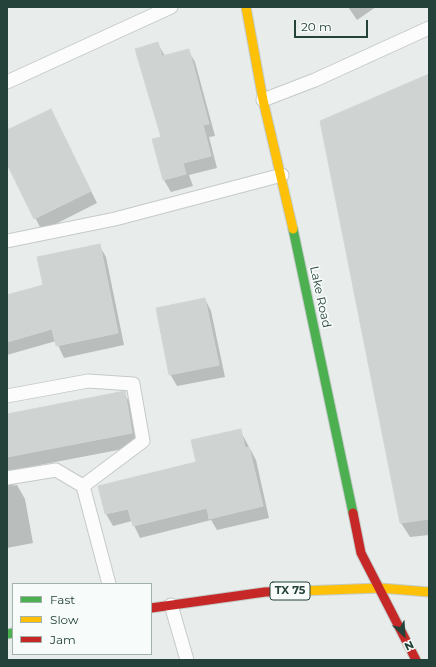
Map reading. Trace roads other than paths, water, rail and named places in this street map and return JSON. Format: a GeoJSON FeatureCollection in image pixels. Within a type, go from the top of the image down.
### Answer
{"type":"FeatureCollection","features":[{"type":"Feature","properties":{"kind":"street","name":"Lake Road"},"geometry":{"type":"LineString","coordinates":[[246,7],[263,100],[282,175],[361,553],[416,660]]}},
{"type":"Feature","properties":{"kind":"street","name":"TX 75"},"geometry":{"type":"LineString","coordinates":[[152,608],[265,592],[380,588],[429,592]]}},
{"type":"Feature","properties":{"kind":"lane"},"geometry":{"type":"LineString","coordinates":[[7,82],[171,7]]}},
{"type":"Feature","properties":{"kind":"lane"},"geometry":{"type":"LineString","coordinates":[[263,100],[315,80],[429,28]]}},
{"type":"Feature","properties":{"kind":"lane"},"geometry":{"type":"LineString","coordinates":[[7,241],[115,219],[282,175]]}},
{"type":"Feature","properties":{"kind":"lane"},"geometry":{"type":"LineString","coordinates":[[7,396],[88,381],[133,384],[143,441],[83,486]]}},
{"type":"Feature","properties":{"kind":"lane"},"geometry":{"type":"LineString","coordinates":[[7,478],[56,470],[83,486],[109,583]]}},
{"type":"Feature","properties":{"kind":"lane"},"geometry":{"type":"LineString","coordinates":[[171,605],[187,660]]}}]}
